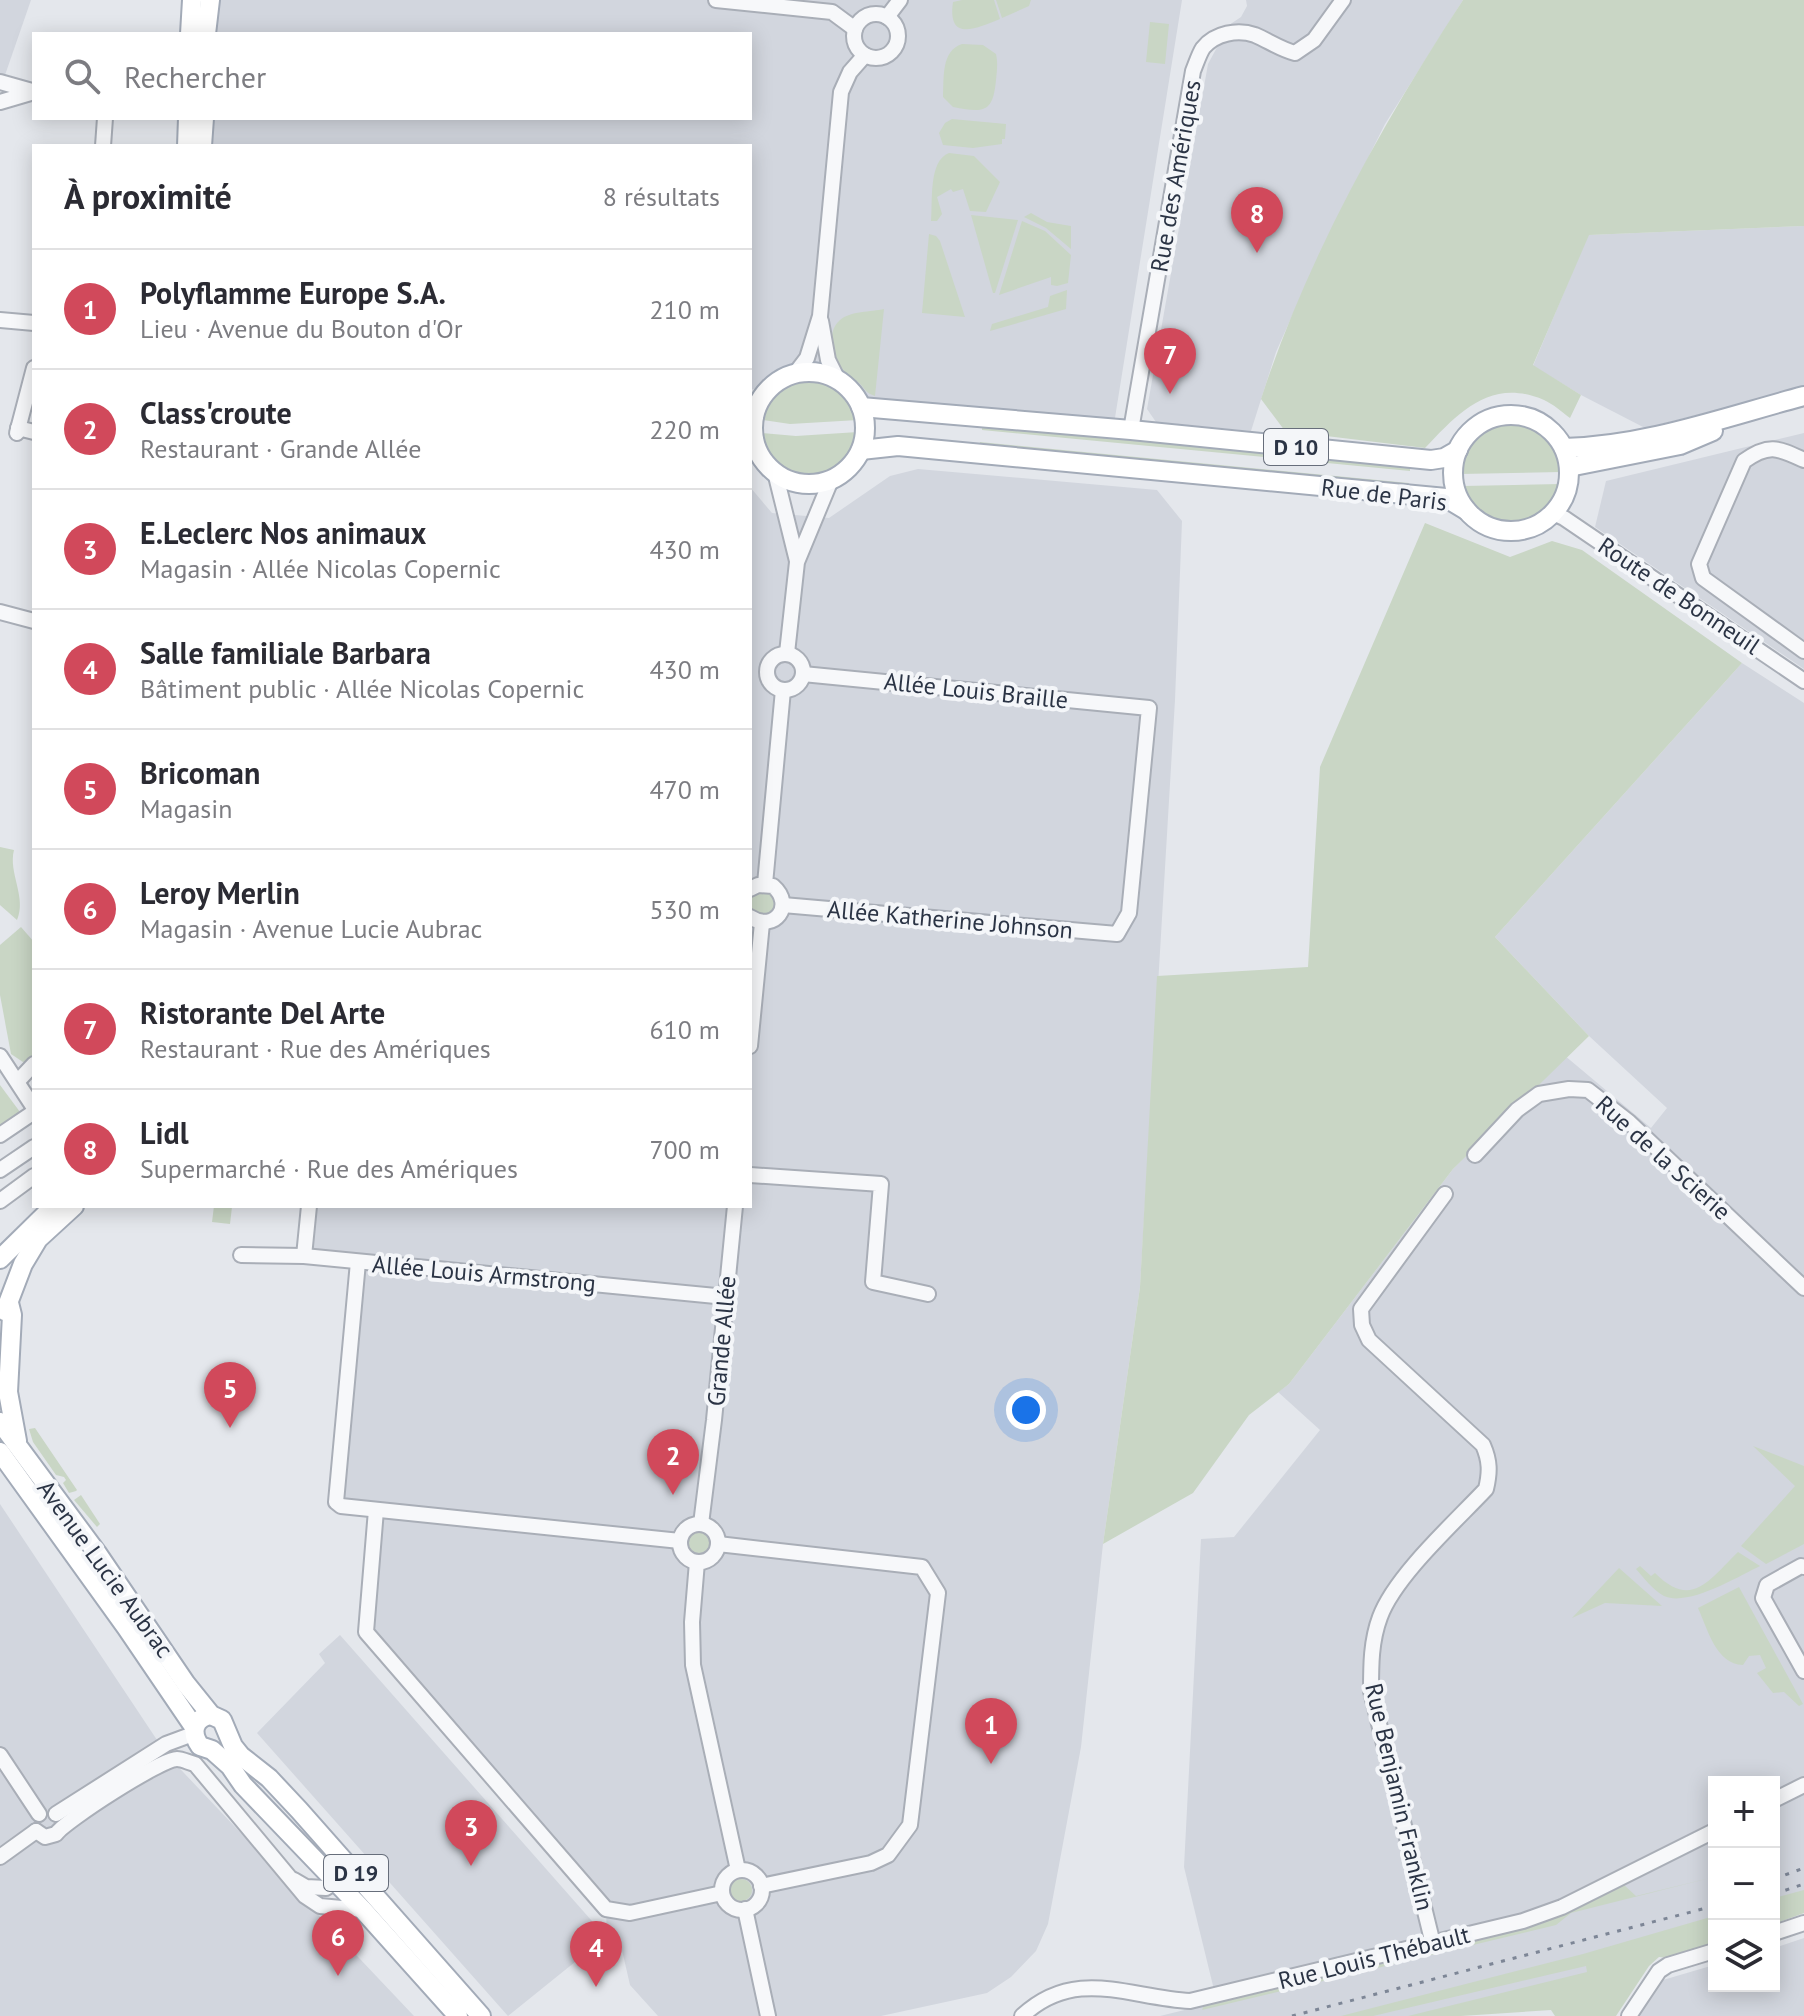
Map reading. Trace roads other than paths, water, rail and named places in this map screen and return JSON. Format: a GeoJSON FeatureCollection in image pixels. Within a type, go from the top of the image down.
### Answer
{"type":"FeatureCollection","features":[{"type":"Feature","properties":{"kind":"main road"},"geometry":{"type":"LineString","coordinates":[[190,32],[192,0]]}},
{"type":"Feature","properties":{"kind":"main road"},"geometry":{"type":"LineString","coordinates":[[206,32],[210,0]]}},
{"type":"Feature","properties":{"kind":"main road"},"geometry":{"type":"LineString","coordinates":[[187,144],[188,120]]}},
{"type":"Feature","properties":{"kind":"main road"},"geometry":{"type":"LineString","coordinates":[[202,144],[204,120]]}},
{"type":"Feature","properties":{"kind":"main road"},"geometry":{"type":"LineString","coordinates":[[810,372],[838,380],[854,394],[866,426],[861,450],[853,464],[831,480],[812,484],[794,482],[775,472],[760,455],[754,441],[752,418],[759,403],[759,392],[781,380],[810,372]]}},
{"type":"Feature","properties":{"kind":"main road"},"geometry":{"type":"LineString","coordinates":[[1564,448],[1614,445],[1664,435],[1804,396]]}},
{"type":"Feature","properties":{"kind":"main road","name":"D 10"},"geometry":{"type":"LineString","coordinates":[[861,407],[1131,430]]}},
{"type":"Feature","properties":{"kind":"main road"},"geometry":{"type":"LineString","coordinates":[[1569,467],[1680,445],[1723,427],[1804,408]]}},
{"type":"Feature","properties":{"kind":"main road"},"geometry":{"type":"LineString","coordinates":[[1494,417],[1527,417],[1555,434],[1564,448],[1569,467],[1566,491],[1553,513],[1526,529],[1503,530],[1478,520],[1466,510],[1458,496],[1453,470],[1458,450],[1466,436],[1494,417]]}},
{"type":"Feature","properties":{"kind":"main road","name":"Rue de Paris"},"geometry":{"type":"LineString","coordinates":[[1131,430],[1431,460],[1444,458],[1458,450]]}},
{"type":"Feature","properties":{"kind":"main road","name":"Rue de Paris"},"geometry":{"type":"LineString","coordinates":[[861,450],[898,446],[1446,498],[1466,510]]}},
{"type":"Feature","properties":{"kind":"main road"},"geometry":{"type":"LineString","coordinates":[[0,1259],[52,1208]]}},
{"type":"Feature","properties":{"kind":"main road"},"geometry":{"type":"LineString","coordinates":[[0,1321],[23,1264],[38,1239],[72,1208]]}},
{"type":"Feature","properties":{"kind":"main road"},"geometry":{"type":"LineString","coordinates":[[9,1303],[12,1315],[8,1392],[20,1452]]}},
{"type":"Feature","properties":{"kind":"main road","name":"Avenue Lucie Aubrac"},"geometry":{"type":"LineString","coordinates":[[0,1422],[97,1553],[186,1684],[211,1715],[222,1720],[241,1756],[269,1778],[481,2016]]}},
{"type":"Feature","properties":{"kind":"main road","name":"Avenue Lucie Aubrac"},"geometry":{"type":"LineString","coordinates":[[0,1452],[126,1627],[194,1730],[200,1746],[212,1750],[458,2016]]}},
{"type":"Feature","properties":{"kind":"main road"},"geometry":{"type":"LineString","coordinates":[[194,1730],[201,1718],[211,1715]]}},
{"type":"Feature","properties":{"kind":"main road"},"geometry":{"type":"LineString","coordinates":[[212,1750],[225,1742],[228,1734]]}},
{"type":"Feature","properties":{"kind":"street"},"geometry":{"type":"LineString","coordinates":[[716,0],[832,12],[855,29]]}},
{"type":"Feature","properties":{"kind":"street"},"geometry":{"type":"LineString","coordinates":[[887,17],[900,0]]}},
{"type":"Feature","properties":{"kind":"street","name":"Rue des Amériques"},"geometry":{"type":"LineString","coordinates":[[1131,430],[1193,71],[1203,48],[1219,35],[1235,32],[1254,35],[1295,53],[1314,40],[1343,0]]}},
{"type":"Feature","properties":{"kind":"street"},"geometry":{"type":"LineString","coordinates":[[872,14],[887,17],[897,28],[896,48],[885,57],[871,58],[856,44],[855,29],[872,14]]}},
{"type":"Feature","properties":{"kind":"street"},"geometry":{"type":"LineString","coordinates":[[794,375],[807,358],[820,316],[841,92],[850,72],[865,55]]}},
{"type":"Feature","properties":{"kind":"street"},"geometry":{"type":"LineString","coordinates":[[0,82],[32,92]]}},
{"type":"Feature","properties":{"kind":"street"},"geometry":{"type":"LineString","coordinates":[[0,102],[32,92]]}},
{"type":"Feature","properties":{"kind":"street"},"geometry":{"type":"LineString","coordinates":[[103,144],[105,120]]}},
{"type":"Feature","properties":{"kind":"street"},"geometry":{"type":"LineString","coordinates":[[820,316],[828,360],[838,380]]}},
{"type":"Feature","properties":{"kind":"street"},"geometry":{"type":"LineString","coordinates":[[0,320],[32,323]]}},
{"type":"Feature","properties":{"kind":"street"},"geometry":{"type":"LineString","coordinates":[[32,376],[18,430],[32,432]]}},
{"type":"Feature","properties":{"kind":"street"},"geometry":{"type":"LineString","coordinates":[[1804,460],[1776,448],[1758,452],[1744,461],[1699,564],[1703,578],[1804,651]]}},
{"type":"Feature","properties":{"kind":"street"},"geometry":{"type":"LineString","coordinates":[[775,472],[797,562]]}},
{"type":"Feature","properties":{"kind":"street"},"geometry":{"type":"LineString","coordinates":[[787,653],[797,562],[831,480]]}},
{"type":"Feature","properties":{"kind":"street","name":"Route de Bonneuil"},"geometry":{"type":"LineString","coordinates":[[1553,513],[1804,681]]}},
{"type":"Feature","properties":{"kind":"street"},"geometry":{"type":"LineString","coordinates":[[0,612],[32,620]]}},
{"type":"Feature","properties":{"kind":"street"},"geometry":{"type":"LineString","coordinates":[[787,653],[799,660],[803,674],[796,686],[783,690],[770,683],[766,670],[773,658],[787,653]]}},
{"type":"Feature","properties":{"kind":"street"},"geometry":{"type":"LineString","coordinates":[[752,668],[766,670]]}},
{"type":"Feature","properties":{"kind":"street","name":"Allée Louis Braille"},"geometry":{"type":"LineString","coordinates":[[803,674],[1149,708],[1129,913],[1117,934]]}},
{"type":"Feature","properties":{"kind":"street"},"geometry":{"type":"LineString","coordinates":[[765,884],[783,690]]}},
{"type":"Feature","properties":{"kind":"street"},"geometry":{"type":"LineString","coordinates":[[752,888],[765,884],[779,891],[783,905],[776,918],[756,920],[752,1004]]}},
{"type":"Feature","properties":{"kind":"street","name":"Allée Katherine Johnson"},"geometry":{"type":"LineString","coordinates":[[783,905],[1117,934]]}},
{"type":"Feature","properties":{"kind":"street"},"geometry":{"type":"LineString","coordinates":[[0,1057],[32,1106]]}},
{"type":"Feature","properties":{"kind":"street"},"geometry":{"type":"LineString","coordinates":[[18,1081],[32,1066]]}},
{"type":"Feature","properties":{"kind":"street","name":"Rue de la Scierie"},"geometry":{"type":"LineString","coordinates":[[1475,1155],[1517,1110],[1539,1094],[1569,1089],[1588,1090],[1629,1122],[1804,1288]]}},
{"type":"Feature","properties":{"kind":"street"},"geometry":{"type":"LineString","coordinates":[[0,1135],[32,1111]]}},
{"type":"Feature","properties":{"kind":"street"},"geometry":{"type":"LineString","coordinates":[[0,1170],[32,1148]]}},
{"type":"Feature","properties":{"kind":"street"},"geometry":{"type":"LineString","coordinates":[[752,1175],[881,1184],[873,1282],[928,1294]]}},
{"type":"Feature","properties":{"kind":"street"},"geometry":{"type":"LineString","coordinates":[[0,1201],[32,1177]]}},
{"type":"Feature","properties":{"kind":"street","name":"Rue Benjamin Franklin"},"geometry":{"type":"LineString","coordinates":[[1433,1944],[1371,1691],[1371,1651],[1380,1616],[1392,1595],[1486,1489],[1490,1472],[1483,1445],[1369,1340],[1362,1325],[1361,1309],[1445,1194]]}},
{"type":"Feature","properties":{"kind":"street"},"geometry":{"type":"LineString","coordinates":[[304,1256],[309,1208]]}},
{"type":"Feature","properties":{"kind":"street","name":"Grande Allée"},"geometry":{"type":"LineString","coordinates":[[701,1524],[735,1208]]}},
{"type":"Feature","properties":{"kind":"street","name":"Allée Louis Armstrong"},"geometry":{"type":"LineString","coordinates":[[241,1255],[304,1256],[726,1297]]}},
{"type":"Feature","properties":{"kind":"street"},"geometry":{"type":"LineString","coordinates":[[358,1262],[335,1498],[341,1506],[680,1541]]}},
{"type":"Feature","properties":{"kind":"street"},"geometry":{"type":"LineString","coordinates":[[376,1510],[366,1632],[606,1909],[630,1913],[722,1893]]}},
{"type":"Feature","properties":{"kind":"street"},"geometry":{"type":"LineString","coordinates":[[701,1524],[714,1530],[718,1544],[711,1557],[697,1562],[684,1555],[680,1541],[687,1528],[701,1524]]}},
{"type":"Feature","properties":{"kind":"street"},"geometry":{"type":"LineString","coordinates":[[718,1544],[922,1567],[938,1593],[915,1804],[910,1825],[888,1855],[871,1863],[761,1886]]}},
{"type":"Feature","properties":{"kind":"street"},"geometry":{"type":"LineString","coordinates":[[697,1562],[692,1622],[693,1665],[738,1870]]}},
{"type":"Feature","properties":{"kind":"street"},"geometry":{"type":"LineString","coordinates":[[1804,1567],[1767,1585],[1763,1598],[1804,1671]]}},
{"type":"Feature","properties":{"kind":"street"},"geometry":{"type":"LineString","coordinates":[[171,1695],[178,1718],[175,1740]]}},
{"type":"Feature","properties":{"kind":"street"},"geometry":{"type":"LineString","coordinates":[[58,1821],[46,1811],[39,1814],[34,1824],[42,1836],[56,1834],[58,1821],[194,1730]]}},
{"type":"Feature","properties":{"kind":"street"},"geometry":{"type":"LineString","coordinates":[[0,1755],[39,1814]]}},
{"type":"Feature","properties":{"kind":"street"},"geometry":{"type":"LineString","coordinates":[[58,1821],[160,1763],[177,1759],[195,1764],[305,1896],[320,1906],[363,1910]]}},
{"type":"Feature","properties":{"kind":"street"},"geometry":{"type":"LineString","coordinates":[[1780,1797],[1804,1785]]}},
{"type":"Feature","properties":{"kind":"street"},"geometry":{"type":"LineString","coordinates":[[0,1857],[36,1831]]}},
{"type":"Feature","properties":{"kind":"street","name":"Rue Louis Thébault"},"geometry":{"type":"LineString","coordinates":[[1022,2016],[1029,2009],[1070,1990],[1115,1988],[1169,2000],[1190,2001],[1523,1921],[1562,1907],[1708,1834]]}},
{"type":"Feature","properties":{"kind":"street"},"geometry":{"type":"LineString","coordinates":[[290,1877],[306,1887],[326,1888],[335,1882],[344,1860]]}},
{"type":"Feature","properties":{"kind":"street"},"geometry":{"type":"LineString","coordinates":[[738,1870],[753,1873],[761,1886],[758,1901],[745,1909],[730,1906],[722,1893],[725,1878],[738,1870]]}},
{"type":"Feature","properties":{"kind":"street"},"geometry":{"type":"LineString","coordinates":[[745,1909],[768,2016]]}},
{"type":"Feature","properties":{"kind":"street"},"geometry":{"type":"LineString","coordinates":[[1780,1931],[1804,1923]]}},
{"type":"Feature","properties":{"kind":"street"},"geometry":{"type":"LineString","coordinates":[[1629,2016],[1663,1968],[1708,1953]]}},
{"type":"Feature","properties":{"kind":"railway"},"geometry":{"type":"LineString","coordinates":[[1780,1877],[1804,1868]]}},
{"type":"Feature","properties":{"kind":"railway"},"geometry":{"type":"LineString","coordinates":[[1780,1892],[1804,1884]]}},
{"type":"Feature","properties":{"kind":"railway"},"geometry":{"type":"LineString","coordinates":[[1292,2016],[1708,1908]]}},
{"type":"Feature","properties":{"kind":"place","name":"Lidl"},"geometry":{"type":"Point","coordinates":[1257,253]}},
{"type":"Feature","properties":{"kind":"place","name":"Ristorante Del Arte"},"geometry":{"type":"Point","coordinates":[1170,394]}},
{"type":"Feature","properties":{"kind":"place","name":"Bricoman"},"geometry":{"type":"Point","coordinates":[230,1428]}},
{"type":"Feature","properties":{"kind":"place","name":"Class'croute"},"geometry":{"type":"Point","coordinates":[673,1495]}},
{"type":"Feature","properties":{"kind":"place","name":"Polyflamme Europe S.A."},"geometry":{"type":"Point","coordinates":[991,1764]}},
{"type":"Feature","properties":{"kind":"place","name":"E.Leclerc Nos animaux"},"geometry":{"type":"Point","coordinates":[471,1866]}},
{"type":"Feature","properties":{"kind":"place","name":"Leroy Merlin"},"geometry":{"type":"Point","coordinates":[338,1976]}},
{"type":"Feature","properties":{"kind":"place","name":"Salle familiale Barbara"},"geometry":{"type":"Point","coordinates":[596,1987]}}]}
